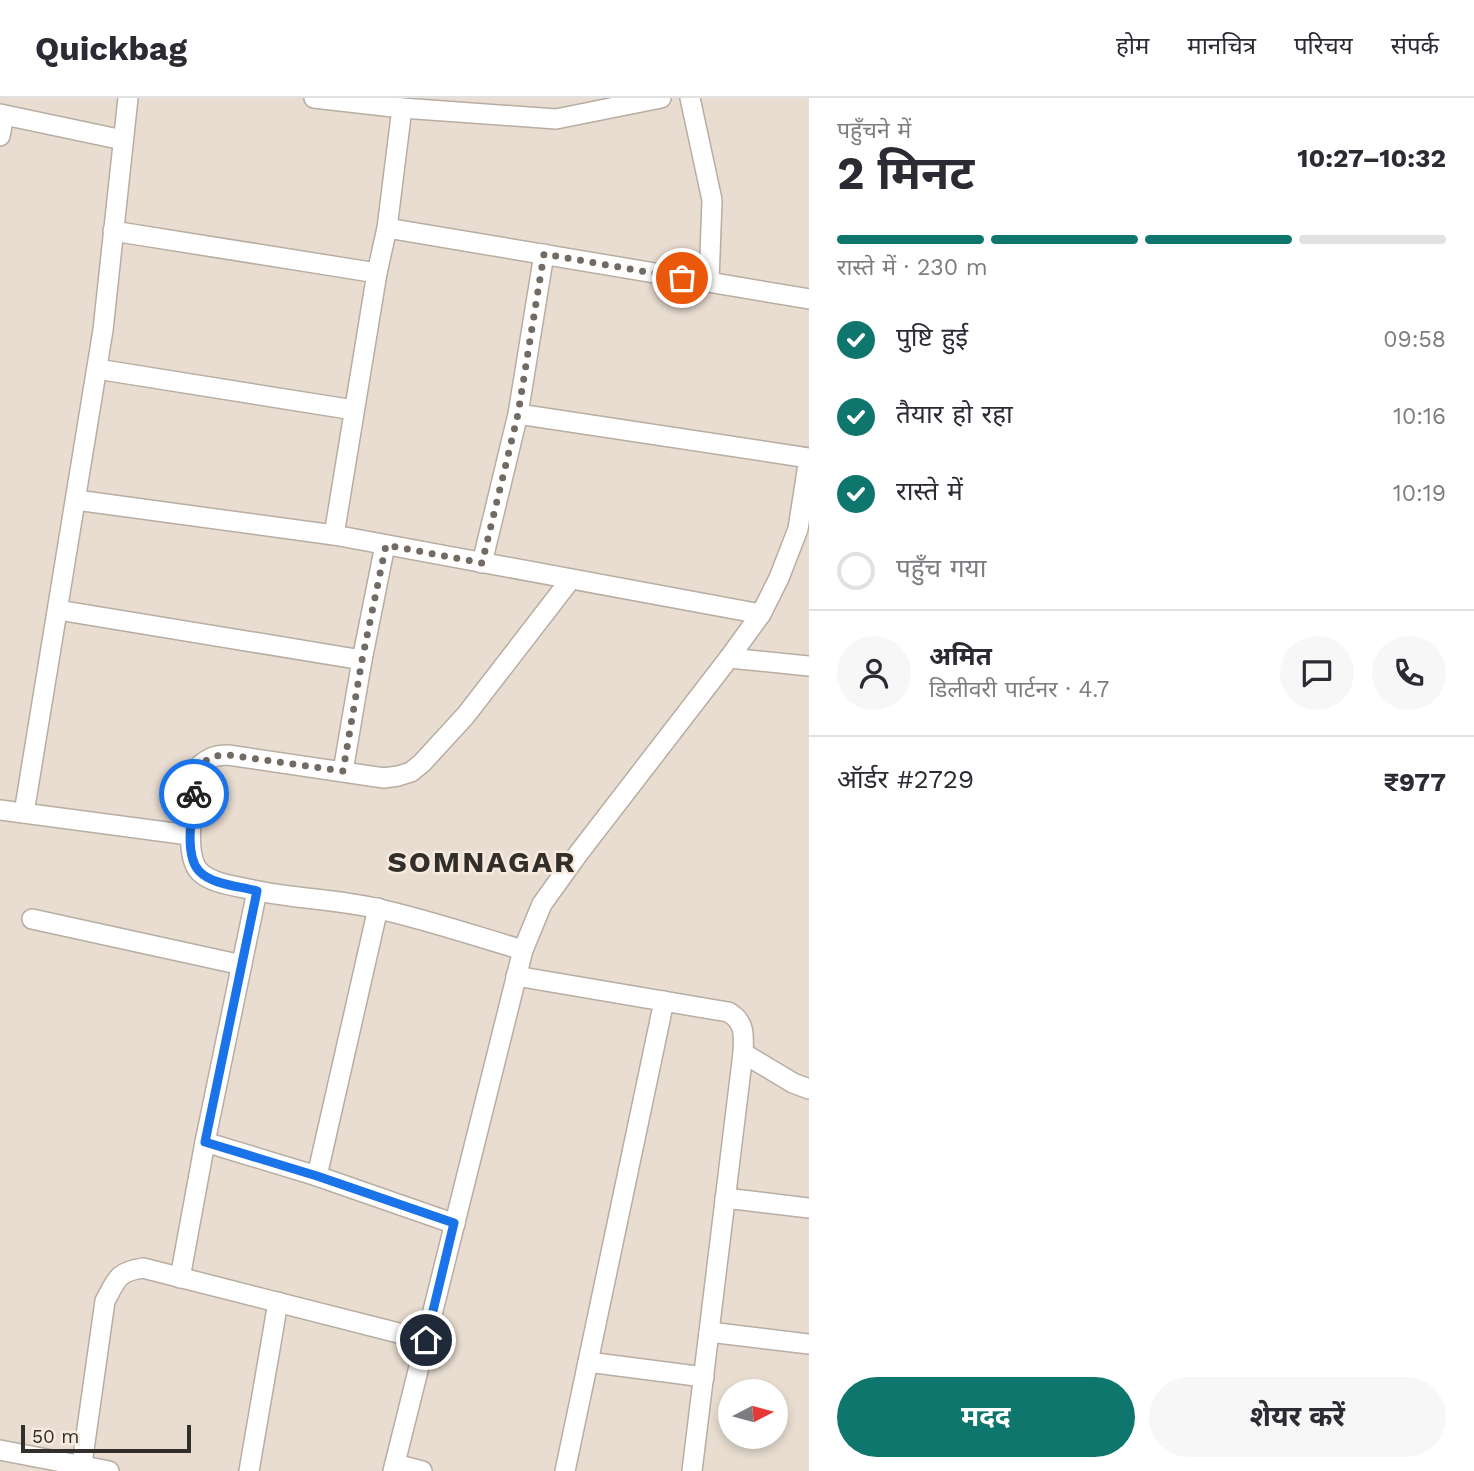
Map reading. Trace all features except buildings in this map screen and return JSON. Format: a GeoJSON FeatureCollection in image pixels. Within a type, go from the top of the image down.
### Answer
{"type":"FeatureCollection","features":[{"type":"Feature","properties":{"kind":"street"},"geometry":{"type":"LineString","coordinates":[[24,813],[103,330],[128,98]]}},
{"type":"Feature","properties":{"kind":"street"},"geometry":{"type":"LineString","coordinates":[[314,98],[402,108],[556,119],[661,98]]}},
{"type":"Feature","properties":{"kind":"street"},"geometry":{"type":"LineString","coordinates":[[690,98],[712,200],[709,282]]}},
{"type":"Feature","properties":{"kind":"street"},"geometry":{"type":"LineString","coordinates":[[334,535],[377,273],[387,228],[402,108]]}},
{"type":"Feature","properties":{"kind":"street"},"geometry":{"type":"LineString","coordinates":[[0,136],[2,115],[123,140]]}},
{"type":"Feature","properties":{"kind":"street"},"geometry":{"type":"LineString","coordinates":[[387,228],[809,299]]}},
{"type":"Feature","properties":{"kind":"street"},"geometry":{"type":"LineString","coordinates":[[114,231],[377,273]]}},
{"type":"Feature","properties":{"kind":"street"},"geometry":{"type":"LineString","coordinates":[[482,563],[518,414],[544,254]]}},
{"type":"Feature","properties":{"kind":"street"},"geometry":{"type":"LineString","coordinates":[[97,369],[354,410]]}},
{"type":"Feature","properties":{"kind":"street"},"geometry":{"type":"LineString","coordinates":[[422,1471],[394,1468],[523,950],[542,904],[761,614],[803,530],[809,458],[518,414]]}},
{"type":"Feature","properties":{"kind":"street"},"geometry":{"type":"LineString","coordinates":[[76,500],[334,535],[761,614]]}},
{"type":"Feature","properties":{"kind":"street"},"geometry":{"type":"LineString","coordinates":[[343,771],[386,545]]}},
{"type":"Feature","properties":{"kind":"street"},"geometry":{"type":"LineString","coordinates":[[523,950],[377,908],[257,891],[216,881],[198,870],[193,859],[189,835],[198,767],[216,755],[384,778],[411,772],[422,764],[466,715],[570,579]]}},
{"type":"Feature","properties":{"kind":"street"},"geometry":{"type":"LineString","coordinates":[[58,610],[362,660]]}},
{"type":"Feature","properties":{"kind":"street"},"geometry":{"type":"LineString","coordinates":[[729,659],[809,666]]}},
{"type":"Feature","properties":{"kind":"street"},"geometry":{"type":"LineString","coordinates":[[0,810],[189,835]]}},
{"type":"Feature","properties":{"kind":"street"},"geometry":{"type":"LineString","coordinates":[[180,1278],[257,891]]}},
{"type":"Feature","properties":{"kind":"street"},"geometry":{"type":"LineString","coordinates":[[317,1176],[377,908]]}},
{"type":"Feature","properties":{"kind":"street"},"geometry":{"type":"LineString","coordinates":[[32,919],[242,965]]}},
{"type":"Feature","properties":{"kind":"street"},"geometry":{"type":"LineString","coordinates":[[516,976],[728,1012],[742,1024],[743,1053],[692,1471]]}},
{"type":"Feature","properties":{"kind":"street"},"geometry":{"type":"LineString","coordinates":[[565,1471],[664,1001]]}},
{"type":"Feature","properties":{"kind":"street"},"geometry":{"type":"LineString","coordinates":[[743,1053],[793,1083],[809,1089]]}},
{"type":"Feature","properties":{"kind":"street"},"geometry":{"type":"LineString","coordinates":[[205,1142],[317,1176],[454,1223]]}},
{"type":"Feature","properties":{"kind":"street"},"geometry":{"type":"LineString","coordinates":[[725,1198],[809,1208]]}},
{"type":"Feature","properties":{"kind":"street"},"geometry":{"type":"LineString","coordinates":[[81,1468],[105,1301],[116,1281],[127,1270],[144,1268],[426,1340]]}},
{"type":"Feature","properties":{"kind":"street"},"geometry":{"type":"LineString","coordinates":[[249,1471],[278,1302]]}},
{"type":"Feature","properties":{"kind":"street"},"geometry":{"type":"LineString","coordinates":[[709,1332],[809,1344]]}},
{"type":"Feature","properties":{"kind":"street"},"geometry":{"type":"LineString","coordinates":[[588,1362],[704,1377]]}},
{"type":"Feature","properties":{"kind":"street"},"geometry":{"type":"LineString","coordinates":[[0,1450],[81,1468],[109,1471]]}},
{"type":"Feature","properties":{"kind":"way so far"},"geometry":{"type":"LineString","coordinates":[[194,794],[198,767],[216,755],[343,771],[386,545],[482,563],[518,414],[544,254],[682,278]]}},
{"type":"Feature","properties":{"kind":"district","name":"SOMNAGAR"},"geometry":{"type":"Point","coordinates":[482,861]}},
{"type":"Feature","properties":{"kind":"route"},"geometry":{"type":"LineString","coordinates":[[194,794],[189,835],[193,859],[198,870],[216,881],[257,891],[205,1142],[317,1176],[454,1223],[426,1340]]}}]}
